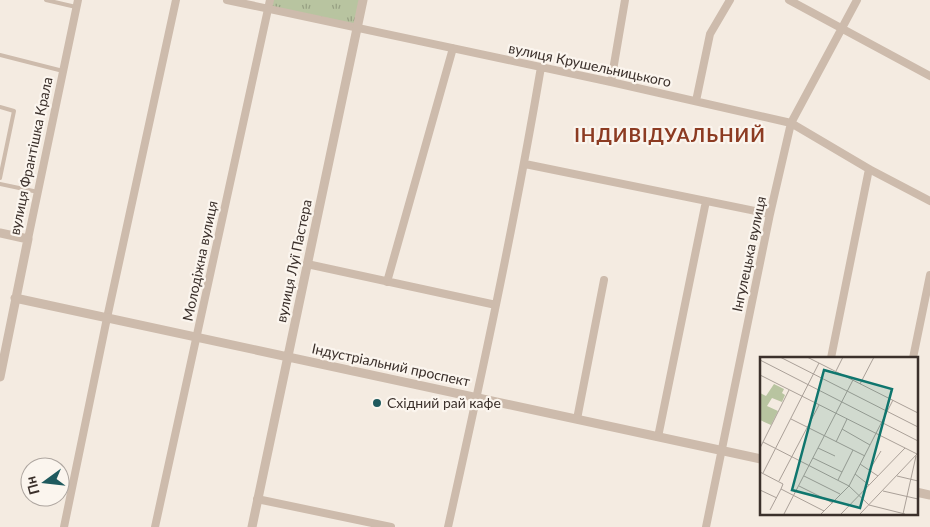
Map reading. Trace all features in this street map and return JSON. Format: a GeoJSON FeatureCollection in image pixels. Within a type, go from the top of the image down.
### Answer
{"type":"FeatureCollection","features":[{"type":"Feature","properties":{"kind":"street"},"geometry":{"type":"LineString","coordinates":[[64,527],[176,0]]}},
{"type":"Feature","properties":{"kind":"street","name":"вулиця Крушельницького"},"geometry":{"type":"LineString","coordinates":[[227,0],[696,100],[791,123],[869,169],[930,201]]}},
{"type":"Feature","properties":{"kind":"street","name":"Молодіжна вулиця"},"geometry":{"type":"LineString","coordinates":[[155,527],[270,0]]}},
{"type":"Feature","properties":{"kind":"street","name":"вулиця Луї Пастера"},"geometry":{"type":"LineString","coordinates":[[252,527],[363,0]]}},
{"type":"Feature","properties":{"kind":"street"},"geometry":{"type":"LineString","coordinates":[[611,82],[624,0]]}},
{"type":"Feature","properties":{"kind":"street"},"geometry":{"type":"LineString","coordinates":[[696,100],[710,34],[730,0]]}},
{"type":"Feature","properties":{"kind":"street"},"geometry":{"type":"LineString","coordinates":[[790,0],[843,27],[930,76]]}},
{"type":"Feature","properties":{"kind":"street","name":"Інгулецька вулиця"},"geometry":{"type":"LineString","coordinates":[[706,527],[770,214],[791,123],[858,0]]}},
{"type":"Feature","properties":{"kind":"street","name":"вулиця Франтішка Крала"},"geometry":{"type":"LineString","coordinates":[[0,377],[77,4]]}},
{"type":"Feature","properties":{"kind":"street"},"geometry":{"type":"LineString","coordinates":[[387,282],[452,48]]}},
{"type":"Feature","properties":{"kind":"street"},"geometry":{"type":"LineString","coordinates":[[448,527],[477,398],[525,164],[541,67]]}},
{"type":"Feature","properties":{"kind":"street"},"geometry":{"type":"LineString","coordinates":[[525,164],[770,214]]}},
{"type":"Feature","properties":{"kind":"street"},"geometry":{"type":"LineString","coordinates":[[831,357],[869,169]]}},
{"type":"Feature","properties":{"kind":"street"},"geometry":{"type":"LineString","coordinates":[[658,437],[706,201]]}},
{"type":"Feature","properties":{"kind":"street"},"geometry":{"type":"LineString","coordinates":[[0,233],[28,239]]}},
{"type":"Feature","properties":{"kind":"street"},"geometry":{"type":"LineString","coordinates":[[307,264],[496,305]]}},
{"type":"Feature","properties":{"kind":"street"},"geometry":{"type":"LineString","coordinates":[[913,357],[930,275]]}},
{"type":"Feature","properties":{"kind":"street"},"geometry":{"type":"LineString","coordinates":[[577,419],[604,280]]}},
{"type":"Feature","properties":{"kind":"street","name":"Індустріальний проспект"},"geometry":{"type":"LineString","coordinates":[[15,298],[760,459]]}},
{"type":"Feature","properties":{"kind":"street"},"geometry":{"type":"LineString","coordinates":[[257,499],[392,527]]}},
{"type":"Feature","properties":{"kind":"lane"},"geometry":{"type":"LineString","coordinates":[[46,0],[77,4]]}},
{"type":"Feature","properties":{"kind":"lane"},"geometry":{"type":"LineString","coordinates":[[0,55],[63,71]]}},
{"type":"Feature","properties":{"kind":"lane"},"geometry":{"type":"LineString","coordinates":[[0,107],[14,111],[0,178]]}},
{"type":"Feature","properties":{"kind":"lane"},"geometry":{"type":"LineString","coordinates":[[0,184],[38,192]]}},
{"type":"Feature","properties":{"kind":"green space"},"geometry":{"type":"Polygon","coordinates":[[[270,0],[363,0],[357,28],[269,9],[270,0]]]}},
{"type":"Feature","properties":{"kind":"place","name":"Східний рай кафе"},"geometry":{"type":"Point","coordinates":[377,403]}},
{"type":"Feature","properties":{"kind":"district","name":"ІНДИВІДУАЛЬНИЙ"},"geometry":{"type":"Point","coordinates":[670,135]}}]}
